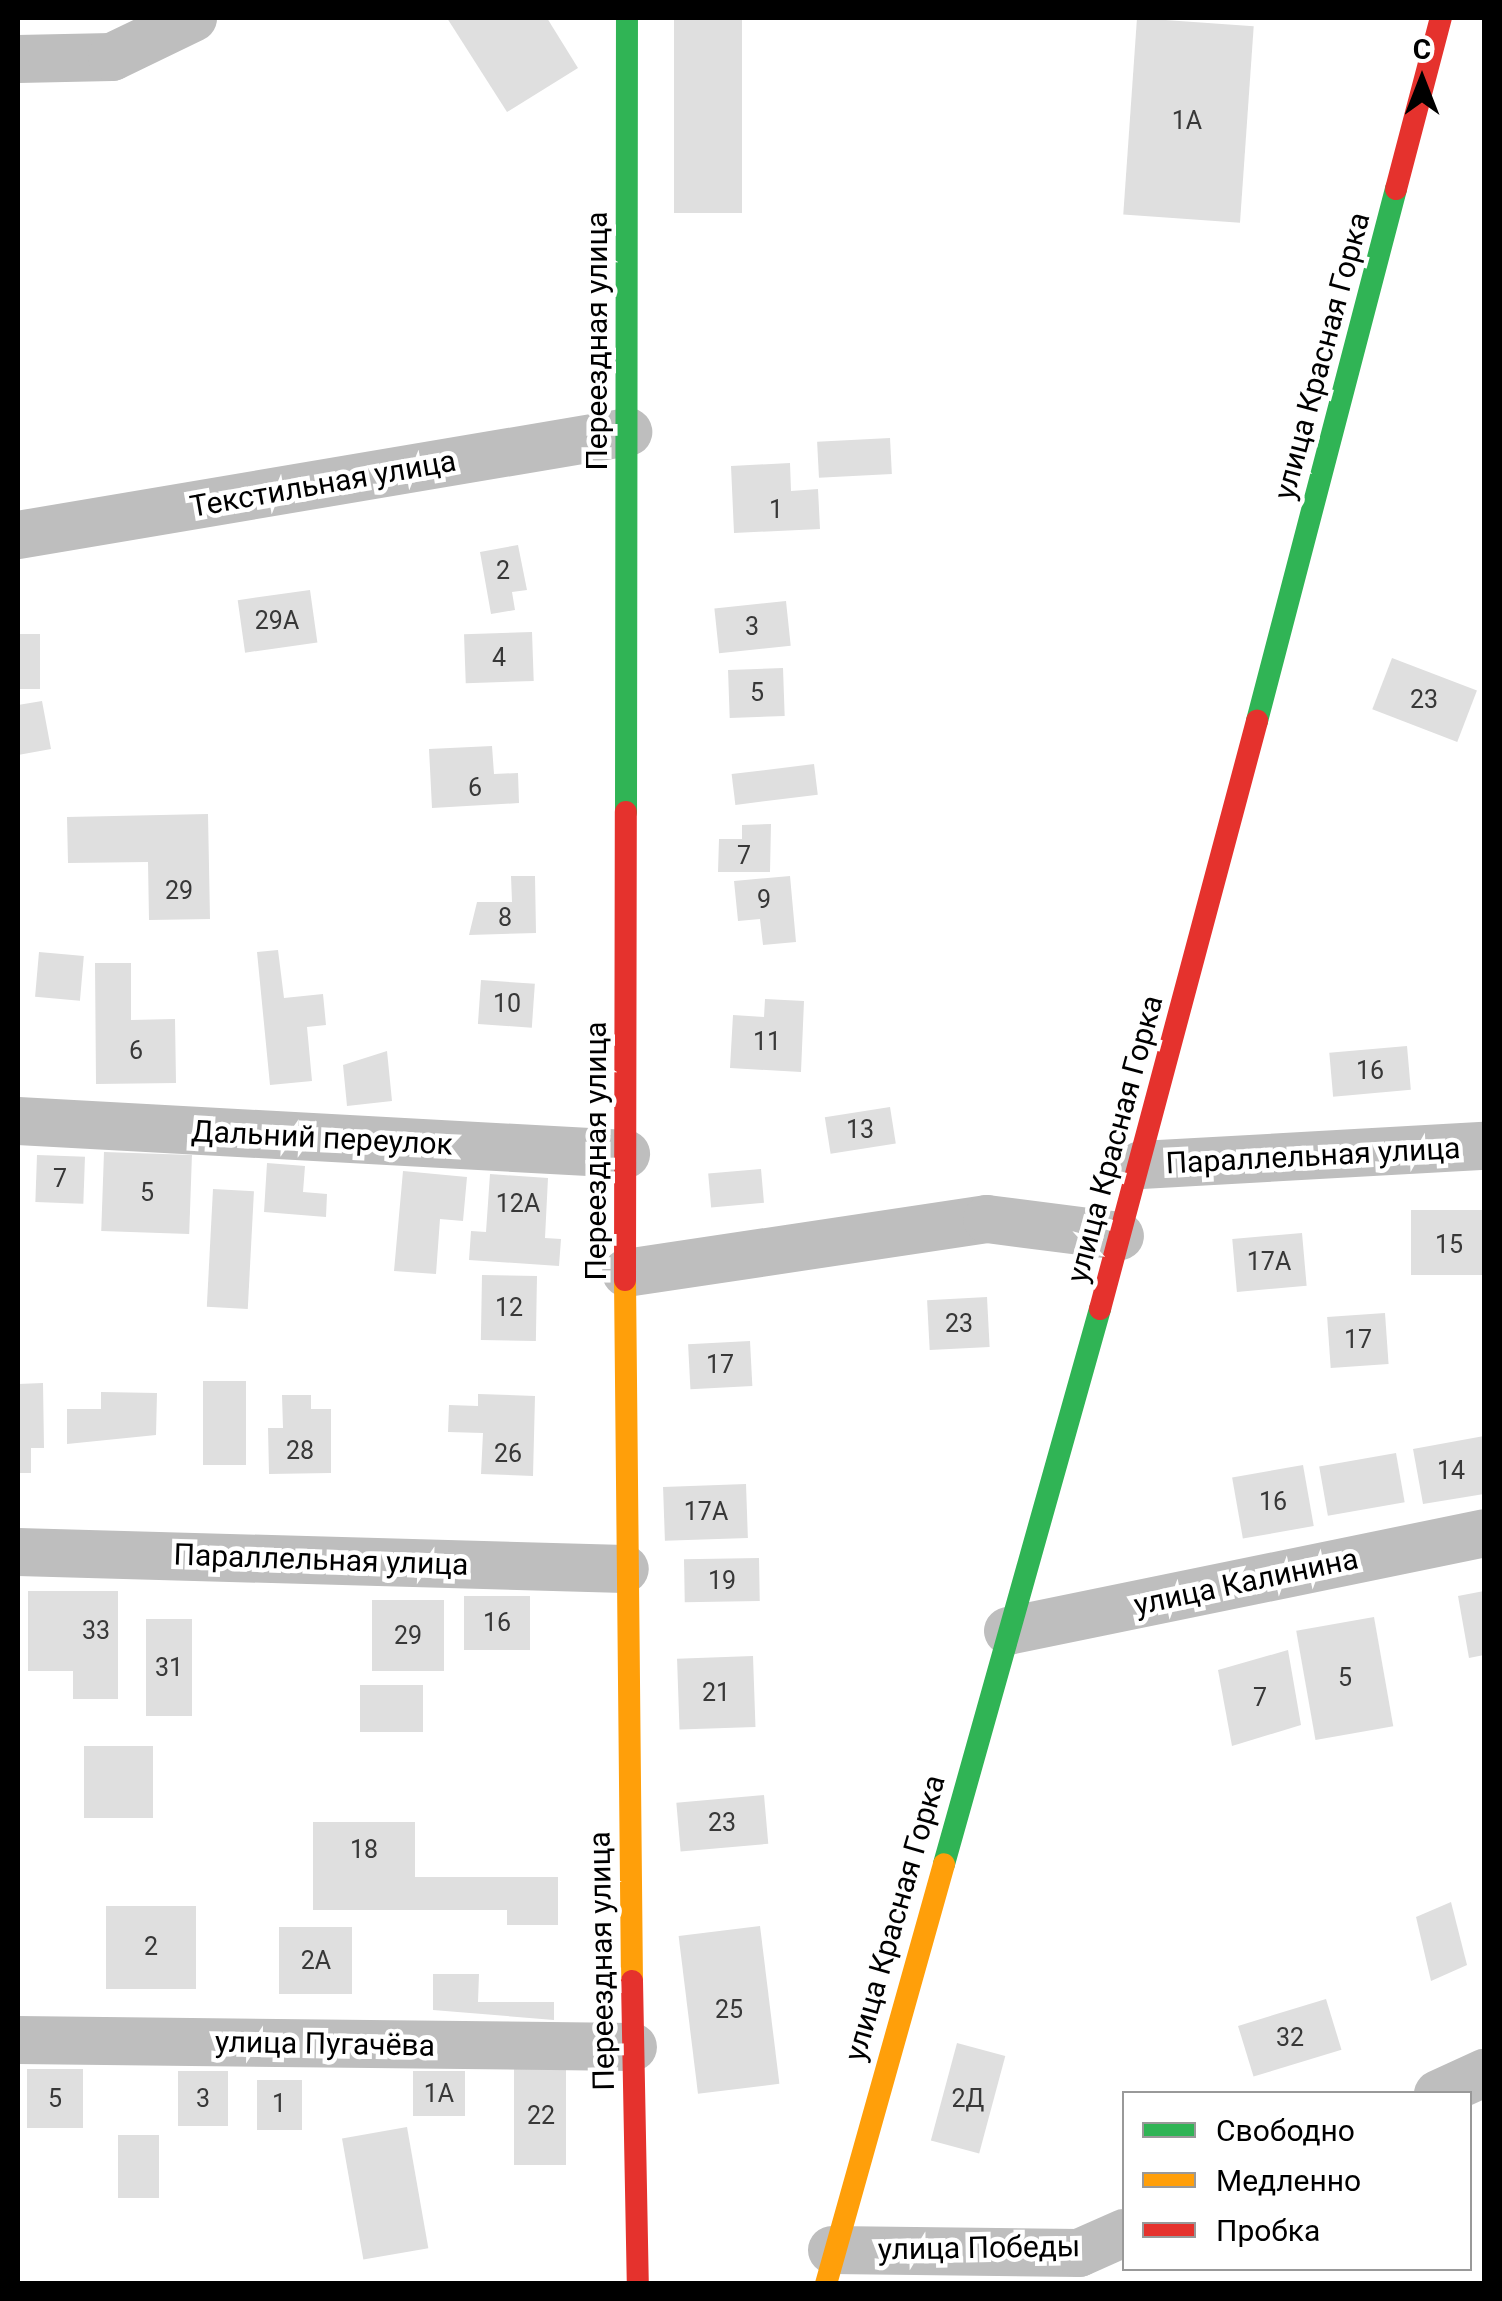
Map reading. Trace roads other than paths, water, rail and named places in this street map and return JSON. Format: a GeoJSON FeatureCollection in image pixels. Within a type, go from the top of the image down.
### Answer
{"type":"FeatureCollection","features":[{"type":"Feature","properties":{"kind":"street"},"geometry":{"type":"LineString","coordinates":[[18,59],[112,58],[193,18]]}},
{"type":"Feature","properties":{"kind":"street","name":"Переездная улица"},"geometry":{"type":"LineString","coordinates":[[627,18],[625,1569],[638,2284]]}},
{"type":"Feature","properties":{"kind":"street","name":"улица Красная Горка"},"geometry":{"type":"LineString","coordinates":[[825,2272],[1140,1165],[1442,18]]}},
{"type":"Feature","properties":{"kind":"street","name":"Текстильная улица"},"geometry":{"type":"LineString","coordinates":[[18,536],[628,432]]}},
{"type":"Feature","properties":{"kind":"street","name":"Дальний переулок"},"geometry":{"type":"LineString","coordinates":[[18,1122],[626,1154]]}},
{"type":"Feature","properties":{"kind":"street","name":"Параллельная улица"},"geometry":{"type":"LineString","coordinates":[[1140,1165],[1484,1146]]}},
{"type":"Feature","properties":{"kind":"street"},"geometry":{"type":"LineString","coordinates":[[626,1273],[986,1219],[1120,1236]]}},
{"type":"Feature","properties":{"kind":"street","name":"улица Калинина"},"geometry":{"type":"LineString","coordinates":[[1008,1630],[1484,1532]]}},
{"type":"Feature","properties":{"kind":"street","name":"Параллельная улица"},"geometry":{"type":"LineString","coordinates":[[18,1552],[625,1569]]}},
{"type":"Feature","properties":{"kind":"street","name":"улица Пугачёва"},"geometry":{"type":"LineString","coordinates":[[18,2040],[633,2048]]}},
{"type":"Feature","properties":{"kind":"street"},"geometry":{"type":"LineString","coordinates":[[1445,2091],[1484,2073]]}},
{"type":"Feature","properties":{"kind":"street","name":"улица Победы"},"geometry":{"type":"LineString","coordinates":[[825,2272],[1080,2253],[1122,2234]]}}]}
